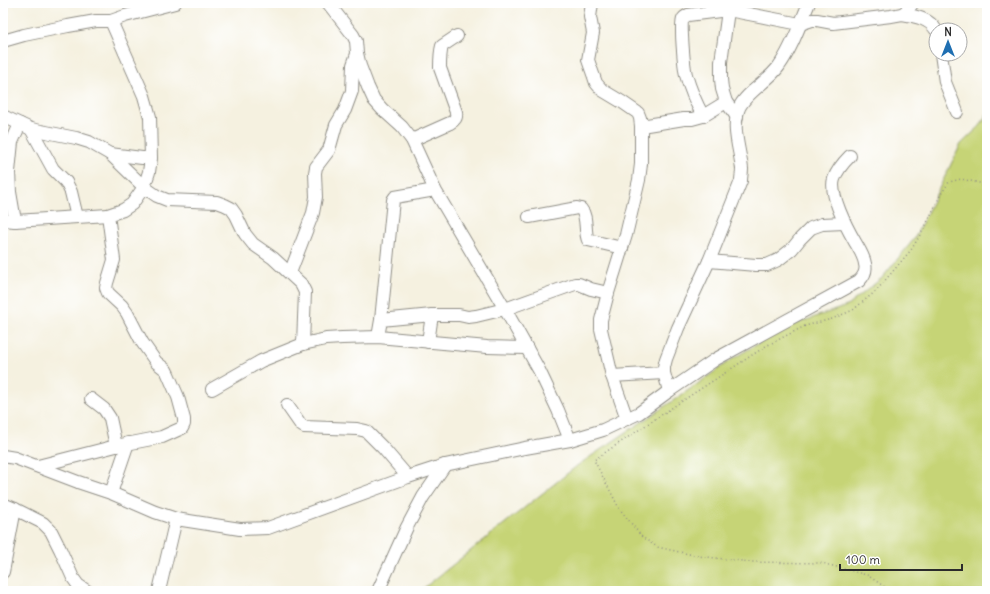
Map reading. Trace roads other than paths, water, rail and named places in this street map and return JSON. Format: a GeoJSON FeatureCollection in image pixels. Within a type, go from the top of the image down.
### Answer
{"type":"FeatureCollection","features":[{"type":"Feature","properties":{"kind":"street"},"geometry":{"type":"LineString","coordinates":[[3,41],[68,26],[96,21],[111,21],[175,3]]}},
{"type":"Feature","properties":{"kind":"street"},"geometry":{"type":"LineString","coordinates":[[328,3],[356,41],[360,66],[374,100],[402,127],[412,140],[434,190],[505,309],[539,370],[555,403],[570,440]]}},
{"type":"Feature","properties":{"kind":"street"},"geometry":{"type":"LineString","coordinates":[[592,3],[590,17],[593,33],[588,60],[596,83],[602,90],[638,113],[640,118],[641,164],[639,180],[622,248],[601,320],[601,329],[612,376],[627,419]]}},
{"type":"Feature","properties":{"kind":"street"},"geometry":{"type":"LineString","coordinates":[[669,390],[664,373],[666,358],[709,261],[741,181],[742,169],[736,131],[739,108],[744,101],[778,67],[789,50],[809,3]]}},
{"type":"Feature","properties":{"kind":"street"},"geometry":{"type":"LineString","coordinates":[[703,116],[686,75],[684,62],[682,26],[683,19],[688,15],[728,7],[800,24],[812,20],[833,23],[902,14],[906,12],[913,3]]}},
{"type":"Feature","properties":{"kind":"street"},"geometry":{"type":"LineString","coordinates":[[728,7],[721,62],[721,79],[726,102],[737,118]]}},
{"type":"Feature","properties":{"kind":"street"},"geometry":{"type":"LineString","coordinates":[[902,14],[920,18],[928,23]]}},
{"type":"Feature","properties":{"kind":"street"},"geometry":{"type":"LineString","coordinates":[[20,124],[12,142],[9,172],[9,221],[108,215],[123,210],[132,204],[144,187],[149,172],[151,158],[150,117],[144,96],[111,21]]}},
{"type":"Feature","properties":{"kind":"street"},"geometry":{"type":"LineString","coordinates":[[412,140],[450,123],[457,116],[440,68],[442,46],[457,36]]}},
{"type":"Feature","properties":{"kind":"street"},"geometry":{"type":"LineString","coordinates":[[290,273],[313,213],[316,197],[316,167],[329,150],[336,125],[345,110],[352,91],[353,65],[357,53]]}},
{"type":"Feature","properties":{"kind":"street"},"geometry":{"type":"LineString","coordinates":[[942,62],[945,82],[957,112]]}},
{"type":"Feature","properties":{"kind":"street"},"geometry":{"type":"LineString","coordinates":[[640,126],[692,119],[703,116],[726,102]]}},
{"type":"Feature","properties":{"kind":"street"},"geometry":{"type":"LineString","coordinates":[[3,116],[31,129],[89,142],[110,154],[144,187],[157,196],[167,200],[217,202],[225,204],[231,208],[245,234],[253,244],[273,258],[301,284],[305,292],[303,344]]}},
{"type":"Feature","properties":{"kind":"street"},"geometry":{"type":"LineString","coordinates":[[31,129],[54,169],[66,182],[72,192],[77,217]]}},
{"type":"Feature","properties":{"kind":"street"},"geometry":{"type":"LineString","coordinates":[[110,154],[151,158]]}},
{"type":"Feature","properties":{"kind":"street"},"geometry":{"type":"LineString","coordinates":[[3,456],[15,458],[38,466],[176,519],[240,529],[268,528],[308,512],[445,465],[570,440],[603,430],[639,413],[669,390],[716,359],[859,281],[864,275],[866,266],[864,258],[844,223],[833,190],[834,179],[839,168],[850,156]]}},
{"type":"Feature","properties":{"kind":"street"},"geometry":{"type":"LineString","coordinates":[[378,337],[393,200],[395,197],[434,190]]}},
{"type":"Feature","properties":{"kind":"street"},"geometry":{"type":"LineString","coordinates":[[530,217],[577,208],[581,209],[584,213],[586,236],[588,240],[622,248]]}},
{"type":"Feature","properties":{"kind":"street"},"geometry":{"type":"LineString","coordinates":[[38,466],[162,436],[182,428],[184,424],[178,397],[166,370],[156,362],[142,342],[128,312],[108,294],[106,288],[114,260],[108,215]]}},
{"type":"Feature","properties":{"kind":"street"},"geometry":{"type":"LineString","coordinates":[[709,261],[767,265],[778,260],[792,249],[811,228],[822,224],[844,223]]}},
{"type":"Feature","properties":{"kind":"street"},"geometry":{"type":"LineString","coordinates":[[381,320],[432,315],[459,315],[468,317],[505,309],[575,284],[608,292]]}},
{"type":"Feature","properties":{"kind":"street"},"geometry":{"type":"LineString","coordinates":[[428,342],[432,315]]}},
{"type":"Feature","properties":{"kind":"street"},"geometry":{"type":"LineString","coordinates":[[212,389],[261,361],[303,344],[326,339],[378,337],[487,347],[527,348]]}},
{"type":"Feature","properties":{"kind":"street"},"geometry":{"type":"LineString","coordinates":[[612,376],[664,373]]}},
{"type":"Feature","properties":{"kind":"street"},"geometry":{"type":"LineString","coordinates":[[91,399],[104,409],[110,418],[116,446]]}},
{"type":"Feature","properties":{"kind":"street"},"geometry":{"type":"LineString","coordinates":[[287,405],[304,427],[357,429],[366,431],[408,477]]}},
{"type":"Feature","properties":{"kind":"street"},"geometry":{"type":"LineString","coordinates":[[110,493],[128,443]]}},
{"type":"Feature","properties":{"kind":"street"},"geometry":{"type":"LineString","coordinates":[[378,591],[407,527],[423,497],[445,465]]}},
{"type":"Feature","properties":{"kind":"street"},"geometry":{"type":"LineString","coordinates":[[3,504],[43,523],[51,531],[73,578],[87,591]]}},
{"type":"Feature","properties":{"kind":"street"},"geometry":{"type":"LineString","coordinates":[[3,572],[15,509]]}},
{"type":"Feature","properties":{"kind":"street"},"geometry":{"type":"LineString","coordinates":[[159,591],[176,519]]}}]}
